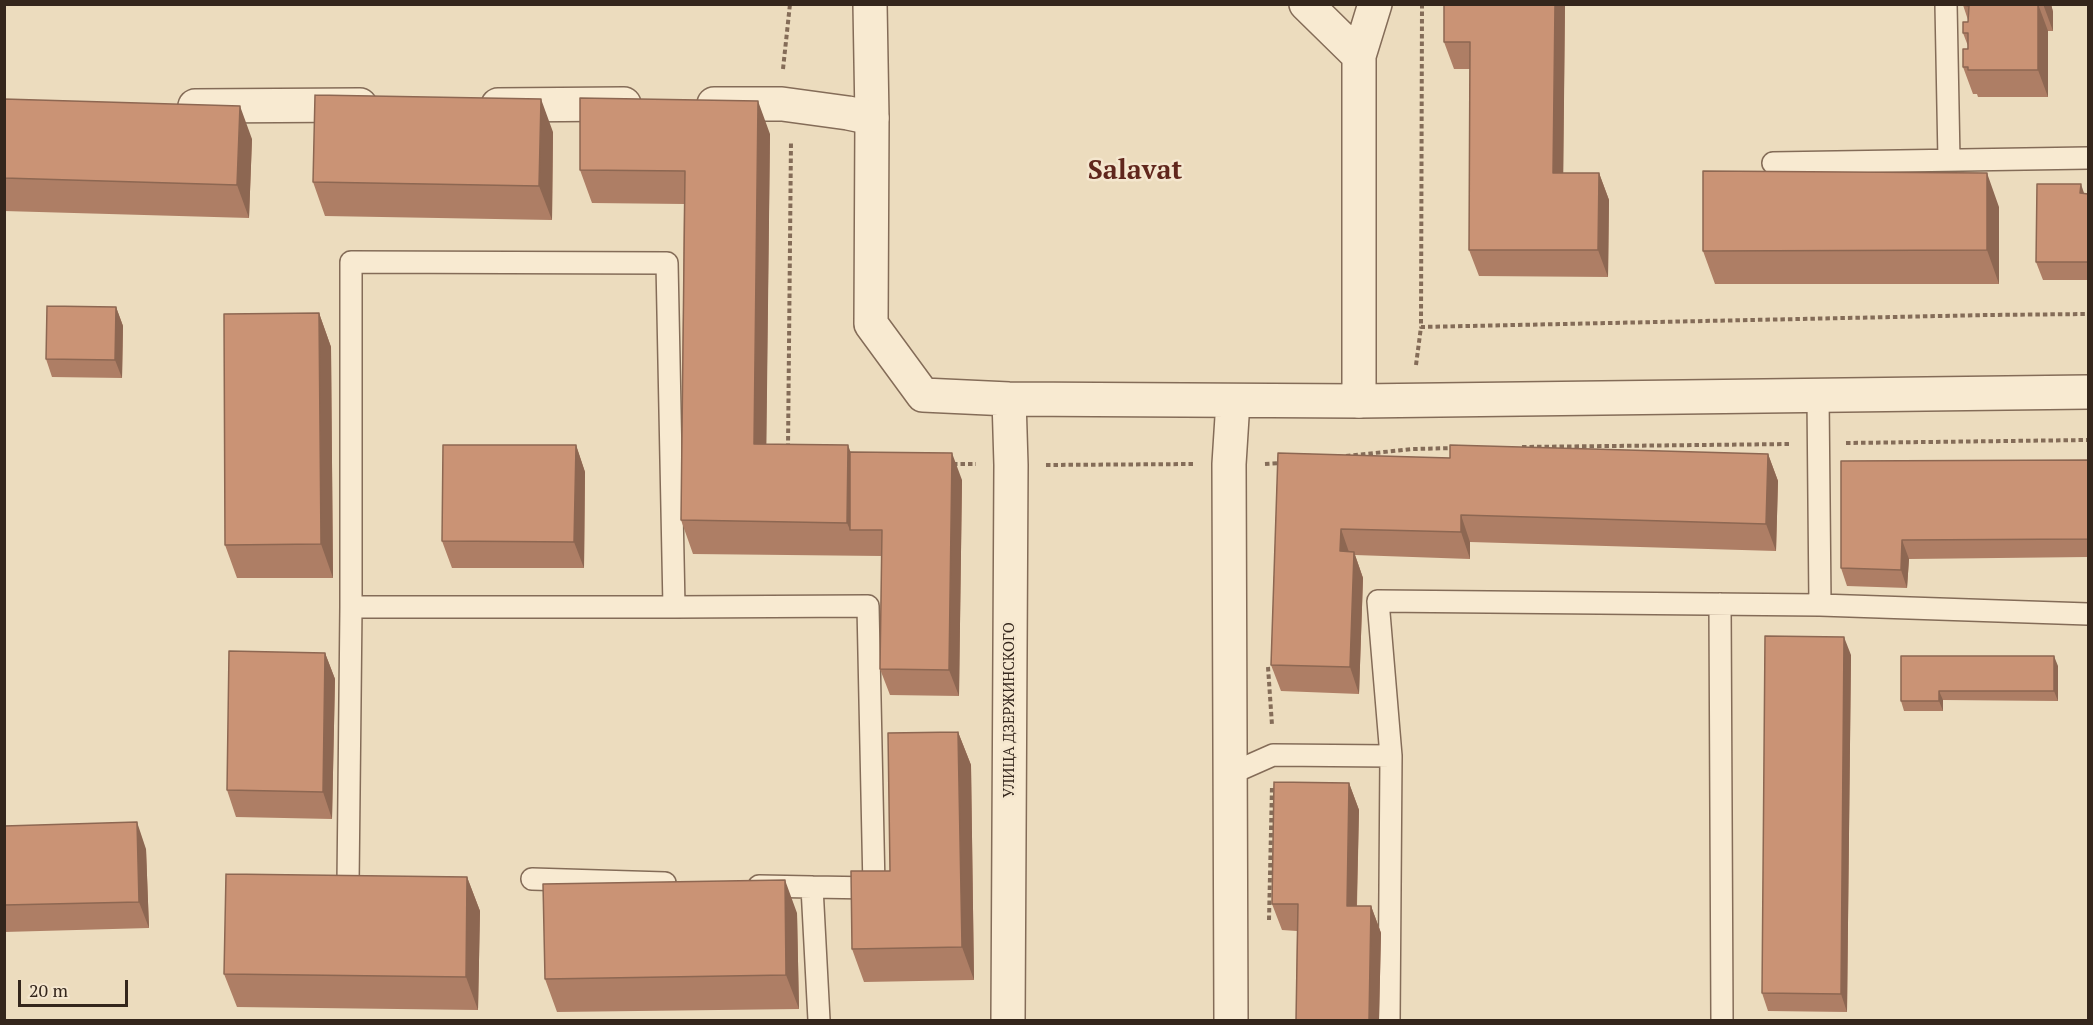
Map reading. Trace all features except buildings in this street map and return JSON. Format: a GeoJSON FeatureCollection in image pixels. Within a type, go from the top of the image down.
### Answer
{"type":"FeatureCollection","features":[{"type":"Feature","properties":{"kind":"street"},"geometry":{"type":"LineString","coordinates":[[870,4],[871,324],[923,394],[1009,399],[1359,401],[2088,392]]}},
{"type":"Feature","properties":{"kind":"street"},"geometry":{"type":"LineString","coordinates":[[1306,4],[1359,56]]}},
{"type":"Feature","properties":{"kind":"street"},"geometry":{"type":"LineString","coordinates":[[1359,401],[1359,56],[1375,4]]}},
{"type":"Feature","properties":{"kind":"street"},"geometry":{"type":"LineString","coordinates":[[471,105],[650,104]]}},
{"type":"Feature","properties":{"kind":"street"},"geometry":{"type":"LineString","coordinates":[[686,104],[782,104],[872,118]]}},
{"type":"Feature","properties":{"kind":"street"},"geometry":{"type":"LineString","coordinates":[[160,106],[387,105]]}},
{"type":"Feature","properties":{"kind":"street","name":"УЛИЦА ДЗЕРЖИНСКОГО"},"geometry":{"type":"LineString","coordinates":[[1008,1020],[1011,465],[1009,399]]}},
{"type":"Feature","properties":{"kind":"street"},"geometry":{"type":"LineString","coordinates":[[1231,1020],[1229,464],[1233,401]]}},
{"type":"Feature","properties":{"kind":"lane"},"geometry":{"type":"LineString","coordinates":[[1946,4],[1948,160]]}},
{"type":"Feature","properties":{"kind":"lane"},"geometry":{"type":"LineString","coordinates":[[1773,163],[2088,158]]}},
{"type":"Feature","properties":{"kind":"lane"},"geometry":{"type":"LineString","coordinates":[[348,884],[351,262],[667,263],[674,607]]}},
{"type":"Feature","properties":{"kind":"lane"},"geometry":{"type":"LineString","coordinates":[[1818,396],[1820,605]]}},
{"type":"Feature","properties":{"kind":"lane"},"geometry":{"type":"LineString","coordinates":[[1389,1020],[1391,756],[1378,601],[1820,605],[2088,614]]}},
{"type":"Feature","properties":{"kind":"lane"},"geometry":{"type":"LineString","coordinates":[[1720,604],[1722,1020]]}},
{"type":"Feature","properties":{"kind":"lane"},"geometry":{"type":"LineString","coordinates":[[351,607],[868,606],[874,888],[742,885]]}},
{"type":"Feature","properties":{"kind":"lane"},"geometry":{"type":"LineString","coordinates":[[1230,774],[1273,755],[1391,756]]}},
{"type":"Feature","properties":{"kind":"lane"},"geometry":{"type":"LineString","coordinates":[[532,879],[684,884]]}},
{"type":"Feature","properties":{"kind":"lane"},"geometry":{"type":"LineString","coordinates":[[812,887],[819,1020]]}},
{"type":"Feature","properties":{"kind":"path"},"geometry":{"type":"LineString","coordinates":[[788,449],[791,128],[782,104],[790,4]]}},
{"type":"Feature","properties":{"kind":"path"},"geometry":{"type":"LineString","coordinates":[[1422,4],[1421,327],[2088,314]]}},
{"type":"Feature","properties":{"kind":"path"},"geometry":{"type":"LineString","coordinates":[[1520,447],[2088,440]]}},
{"type":"Feature","properties":{"kind":"path"},"geometry":{"type":"LineString","coordinates":[[1335,457],[1413,448],[1460,448]]}},
{"type":"Feature","properties":{"kind":"path"},"geometry":{"type":"LineString","coordinates":[[947,464],[1256,465],[1290,462]]}},
{"type":"Feature","properties":{"kind":"district","name":"Salavat"},"geometry":{"type":"Point","coordinates":[1135,171]}}]}
